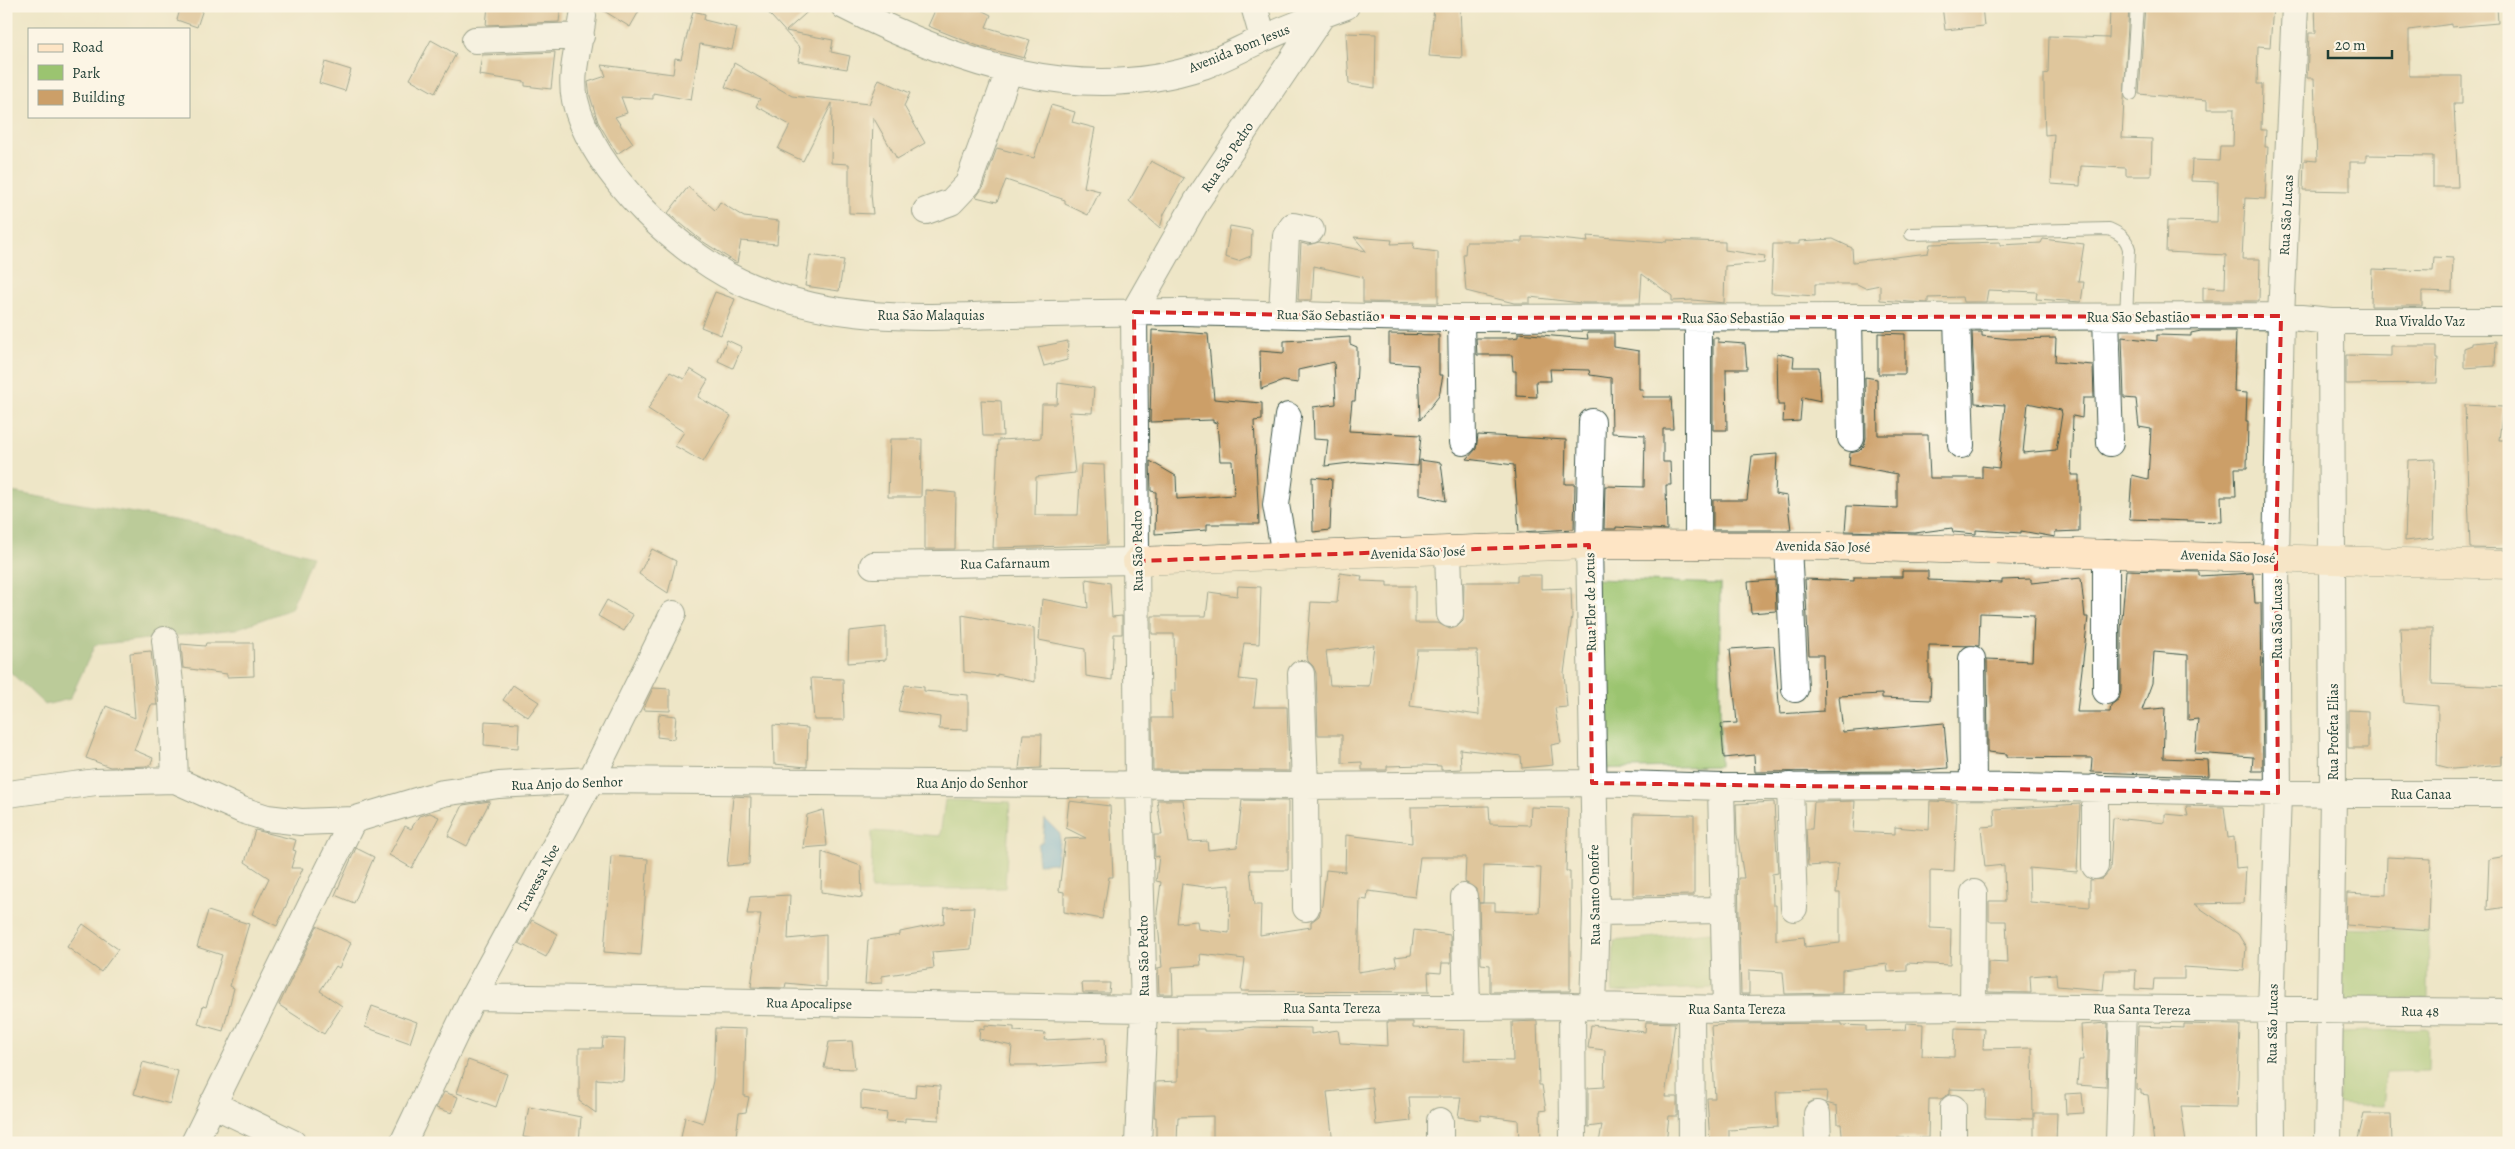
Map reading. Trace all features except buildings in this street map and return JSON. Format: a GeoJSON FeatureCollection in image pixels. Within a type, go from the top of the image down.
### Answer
{"type":"FeatureCollection","features":[{"type":"Feature","properties":{"kind":"street","name":"Avenida Bom Jesus"},"geometry":{"type":"LineString","coordinates":[[844,6],[875,22],[975,63],[1056,80],[1105,83],[1149,79],[1203,66],[1242,50],[1263,38],[1335,10]]}},
{"type":"Feature","properties":{"kind":"street"},"geometry":{"type":"LineString","coordinates":[[1254,6],[1263,38]]}},
{"type":"Feature","properties":{"kind":"street","name":"Rua São Lucas"},"geometry":{"type":"LineString","coordinates":[[2272,1143],[2271,1010],[2278,793],[2276,557],[2281,316],[2295,6]]}},
{"type":"Feature","properties":{"kind":"street","name":"Rua São Pedro"},"geometry":{"type":"LineString","coordinates":[[1138,1143],[1144,1009],[1138,785],[1134,312],[1197,201],[1335,10]]}},
{"type":"Feature","properties":{"kind":"street","name":"Rua São Malaquias"},"geometry":{"type":"LineString","coordinates":[[475,40],[582,26],[574,68],[575,99],[591,144],[658,226],[718,270],[747,285],[787,300],[830,311],[896,318],[1134,312]]}},
{"type":"Feature","properties":{"kind":"street"},"geometry":{"type":"LineString","coordinates":[[926,211],[951,202],[968,184],[1009,71]]}},
{"type":"Feature","properties":{"kind":"street"},"geometry":{"type":"LineString","coordinates":[[1282,314],[1286,236],[1293,226],[1311,230]]}},
{"type":"Feature","properties":{"kind":"street","name":"Rua São Sebastião"},"geometry":{"type":"LineString","coordinates":[[1134,312],[1461,318],[2281,316],[2331,321]]}},
{"type":"Feature","properties":{"kind":"street"},"geometry":{"type":"LineString","coordinates":[[1849,316],[1851,438]]}},
{"type":"Feature","properties":{"kind":"street"},"geometry":{"type":"LineString","coordinates":[[2110,443],[2116,317]]}},
{"type":"Feature","properties":{"kind":"street"},"geometry":{"type":"LineString","coordinates":[[1461,318],[1463,442]]}},
{"type":"Feature","properties":{"kind":"street"},"geometry":{"type":"LineString","coordinates":[[1698,318],[1698,546]]}},
{"type":"Feature","properties":{"kind":"street"},"geometry":{"type":"LineString","coordinates":[[1957,318],[1961,445]]}},
{"type":"Feature","properties":{"kind":"street","name":"Rua Vivaldo Vaz"},"geometry":{"type":"LineString","coordinates":[[2331,321],[2509,322]]}},
{"type":"Feature","properties":{"kind":"street","name":"Rua Profeta Elias"},"geometry":{"type":"LineString","coordinates":[[2328,1143],[2331,1010],[2334,560],[2331,321]]}},
{"type":"Feature","properties":{"kind":"street"},"geometry":{"type":"LineString","coordinates":[[1285,555],[1276,506],[1288,416]]}},
{"type":"Feature","properties":{"kind":"street","name":"Rua Flor de Lotus"},"geometry":{"type":"LineString","coordinates":[[1592,422],[1589,545],[1592,783]]}},
{"type":"Feature","properties":{"kind":"street","name":"Avenida São José"},"geometry":{"type":"LineString","coordinates":[[1137,561],[1589,545],[1788,546],[2276,557],[2509,565]]}},
{"type":"Feature","properties":{"kind":"street"},"geometry":{"type":"LineString","coordinates":[[1788,546],[1795,689]]}},
{"type":"Feature","properties":{"kind":"street"},"geometry":{"type":"LineString","coordinates":[[1448,551],[1450,614]]}},
{"type":"Feature","properties":{"kind":"street"},"geometry":{"type":"LineString","coordinates":[[2106,553],[2106,691]]}},
{"type":"Feature","properties":{"kind":"street","name":"Rua Cafarnaum"},"geometry":{"type":"LineString","coordinates":[[873,565],[1137,561]]}},
{"type":"Feature","properties":{"kind":"street","name":"Travessa Noe"},"geometry":{"type":"LineString","coordinates":[[403,1143],[473,998],[591,780],[673,614]]}},
{"type":"Feature","properties":{"kind":"street"},"geometry":{"type":"LineString","coordinates":[[165,640],[172,700],[175,780]]}},
{"type":"Feature","properties":{"kind":"street"},"geometry":{"type":"LineString","coordinates":[[1972,658],[1973,786]]}},
{"type":"Feature","properties":{"kind":"street"},"geometry":{"type":"LineString","coordinates":[[1301,674],[1305,786],[1306,908]]}},
{"type":"Feature","properties":{"kind":"street","name":"Rua Anjo do Senhor"},"geometry":{"type":"LineString","coordinates":[[8,794],[96,782],[175,780],[242,810],[267,818],[301,822],[353,820],[444,793],[499,785],[591,780],[1138,785]]}},
{"type":"Feature","properties":{"kind":"street"},"geometry":{"type":"LineString","coordinates":[[1138,785],[1305,786],[1592,783],[1721,787],[1973,786],[2333,794]]}},
{"type":"Feature","properties":{"kind":"street","name":"Rua Santo Onofre"},"geometry":{"type":"LineString","coordinates":[[1573,1138],[1582,1006],[1596,912],[1592,783]]}},
{"type":"Feature","properties":{"kind":"street"},"geometry":{"type":"LineString","coordinates":[[1790,786],[1794,908]]}},
{"type":"Feature","properties":{"kind":"street"},"geometry":{"type":"LineString","coordinates":[[1721,787],[1726,1009]]}},
{"type":"Feature","properties":{"kind":"street"},"geometry":{"type":"LineString","coordinates":[[2094,788],[2095,866]]}},
{"type":"Feature","properties":{"kind":"street","name":"Rua Canaa"},"geometry":{"type":"LineString","coordinates":[[2333,794],[2509,794]]}},
{"type":"Feature","properties":{"kind":"street"},"geometry":{"type":"LineString","coordinates":[[194,1143],[353,820]]}},
{"type":"Feature","properties":{"kind":"street"},"geometry":{"type":"LineString","coordinates":[[1973,1007],[1974,893]]}},
{"type":"Feature","properties":{"kind":"street"},"geometry":{"type":"LineString","coordinates":[[1464,897],[1467,1007]]}},
{"type":"Feature","properties":{"kind":"street"},"geometry":{"type":"LineString","coordinates":[[1596,912],[1724,910]]}},
{"type":"Feature","properties":{"kind":"street","name":"Rua Apocalipse"},"geometry":{"type":"LineString","coordinates":[[473,998],[1144,1009]]}},
{"type":"Feature","properties":{"kind":"street","name":"Rua Santa Tereza"},"geometry":{"type":"LineString","coordinates":[[1144,1009],[1582,1006],[1691,1009],[1973,1007],[2331,1010]]}},
{"type":"Feature","properties":{"kind":"street"},"geometry":{"type":"LineString","coordinates":[[1691,1009],[1692,1143]]}},
{"type":"Feature","properties":{"kind":"street"},"geometry":{"type":"LineString","coordinates":[[2119,1142],[2123,1009]]}},
{"type":"Feature","properties":{"kind":"street","name":"Rua 48"},"geometry":{"type":"LineString","coordinates":[[2331,1010],[2509,1012]]}},
{"type":"Feature","properties":{"kind":"street"},"geometry":{"type":"LineString","coordinates":[[212,1104],[293,1143]]}},
{"type":"Feature","properties":{"kind":"street"},"geometry":{"type":"LineString","coordinates":[[1953,1108],[1953,1143]]}},
{"type":"Feature","properties":{"kind":"street"},"geometry":{"type":"LineString","coordinates":[[1817,1114],[1818,1143]]}},
{"type":"Feature","properties":{"kind":"lane"},"geometry":{"type":"LineString","coordinates":[[2131,94],[2137,6]]}},
{"type":"Feature","properties":{"kind":"lane"},"geometry":{"type":"LineString","coordinates":[[1911,234],[2109,229],[2121,234],[2127,241],[2129,249],[2116,317]]}},
{"type":"Feature","properties":{"kind":"highlighted area"},"geometry":{"type":"Polygon","coordinates":[[[1134,312],[1461,318],[2281,316],[2276,557],[2278,793],[1592,783],[1589,545],[1137,561],[1134,312]]]}},
{"type":"Feature","properties":{"kind":"green space"},"geometry":{"type":"Polygon","coordinates":[[[6,491],[198,524],[312,556],[291,609],[236,629],[95,645],[70,699],[45,705],[6,668],[6,491]]]}},
{"type":"Feature","properties":{"kind":"green space"},"geometry":{"type":"Polygon","coordinates":[[[1596,579],[1720,584],[1720,766],[1591,769],[1596,579]]]}},
{"type":"Feature","properties":{"kind":"green space"},"geometry":{"type":"Polygon","coordinates":[[[945,800],[1010,802],[1005,888],[871,890],[872,831],[940,836],[945,800]]]}},
{"type":"Feature","properties":{"kind":"green space"},"geometry":{"type":"Polygon","coordinates":[[[2340,928],[2429,931],[2428,998],[2335,1003],[2340,928]]]}},
{"type":"Feature","properties":{"kind":"green space"},"geometry":{"type":"Polygon","coordinates":[[[1711,932],[1713,988],[1612,992],[1614,941],[1711,932]]]}},
{"type":"Feature","properties":{"kind":"green space"},"geometry":{"type":"Polygon","coordinates":[[[2429,1029],[2428,1071],[2386,1072],[2382,1106],[2338,1104],[2340,1032],[2429,1029]]]}},
{"type":"Feature","properties":{"kind":"water"},"geometry":{"type":"Polygon","coordinates":[[[1045,819],[1060,834],[1056,863],[1038,864],[1038,845],[1043,841],[1045,819]]]}}]}
